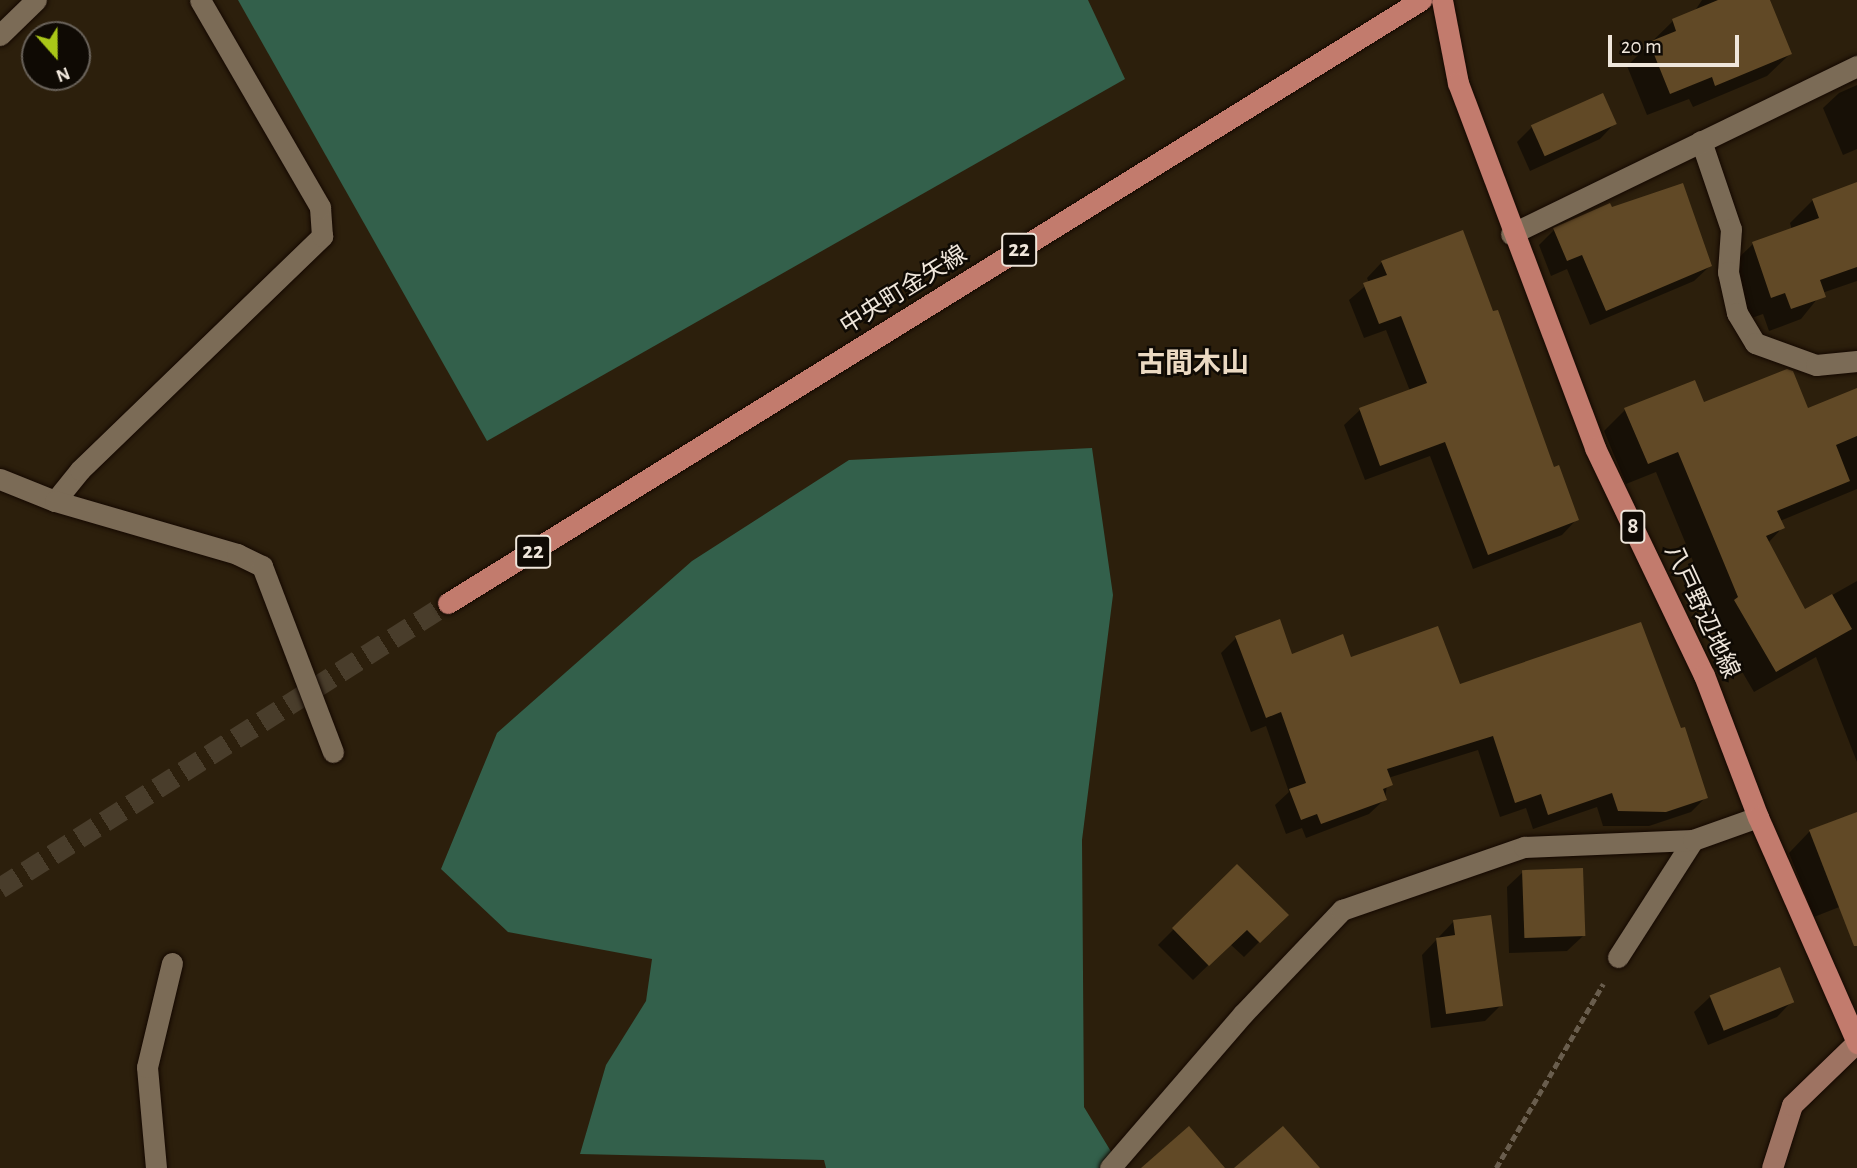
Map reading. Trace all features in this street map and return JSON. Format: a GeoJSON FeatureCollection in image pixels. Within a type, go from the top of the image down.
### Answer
{"type":"FeatureCollection","features":[{"type":"Feature","properties":{"kind":"main road","name":"中央町金矢線"},"geometry":{"type":"LineString","coordinates":[[448,603],[1421,0]]}},
{"type":"Feature","properties":{"kind":"main road","name":"八戸野辺地線"},"geometry":{"type":"LineString","coordinates":[[1441,0],[1458,83],[1511,234],[1595,448],[1704,675],[1758,817],[1857,1043]]}},
{"type":"Feature","properties":{"kind":"street"},"geometry":{"type":"LineString","coordinates":[[0,35],[36,0]]}},
{"type":"Feature","properties":{"kind":"street"},"geometry":{"type":"LineString","coordinates":[[55,501],[80,470],[322,236],[320,207],[200,0]]}},
{"type":"Feature","properties":{"kind":"street"},"geometry":{"type":"LineString","coordinates":[[1511,234],[1857,66]]}},
{"type":"Feature","properties":{"kind":"street"},"geometry":{"type":"LineString","coordinates":[[1701,141],[1731,229],[1728,272],[1737,313],[1755,343],[1816,365],[1857,360]]}},
{"type":"Feature","properties":{"kind":"street"},"geometry":{"type":"LineString","coordinates":[[0,479],[55,501],[237,554],[262,566],[333,752]]}},
{"type":"Feature","properties":{"kind":"street"},"geometry":{"type":"LineString","coordinates":[[1111,1168],[1243,1014],[1342,910],[1524,847],[1693,839],[1758,817]]}},
{"type":"Feature","properties":{"kind":"street"},"geometry":{"type":"LineString","coordinates":[[1618,957],[1693,839]]}},
{"type":"Feature","properties":{"kind":"street"},"geometry":{"type":"LineString","coordinates":[[156,1168],[147,1067],[172,963]]}},
{"type":"Feature","properties":{"kind":"street"},"geometry":{"type":"LineString","coordinates":[[1772,1168],[1792,1105],[1857,1043]]}},
{"type":"Feature","properties":{"kind":"path"},"geometry":{"type":"LineString","coordinates":[[1496,1168],[1618,957]]}},
{"type":"Feature","properties":{"kind":"green space"},"geometry":{"type":"Polygon","coordinates":[[[238,0],[1088,0],[1125,79],[487,441],[238,0]]]}},
{"type":"Feature","properties":{"kind":"green space"},"geometry":{"type":"Polygon","coordinates":[[[1092,448],[1113,595],[1082,840],[1084,1107],[1121,1168],[826,1168],[824,1160],[580,1154],[606,1065],[646,1001],[652,959],[508,932],[441,869],[497,733],[692,561],[849,460],[1092,448]]]}},
{"type":"Feature","properties":{"kind":"building"},"geometry":{"type":"Polygon","coordinates":[[[1718,0],[1770,0],[1792,54],[1715,86],[1712,77],[1670,94],[1649,42],[1676,31],[1672,19],[1718,0]]]}},
{"type":"Feature","properties":{"kind":"building"},"geometry":{"type":"Polygon","coordinates":[[[1603,93],[1617,124],[1545,156],[1531,125],[1603,93]]]}},
{"type":"Feature","properties":{"kind":"building"},"geometry":{"type":"Polygon","coordinates":[[[1857,182],[1857,267],[1820,280],[1826,297],[1791,309],[1785,293],[1771,298],[1752,242],[1819,218],[1812,199],[1857,182]]]}},
{"type":"Feature","properties":{"kind":"building"},"geometry":{"type":"Polygon","coordinates":[[[1683,183],[1712,266],[1606,311],[1582,255],[1567,261],[1553,228],[1610,203],[1612,207],[1683,183]]]}},
{"type":"Feature","properties":{"kind":"building"},"geometry":{"type":"Polygon","coordinates":[[[1463,230],[1493,311],[1498,310],[1554,467],[1559,465],[1579,520],[1488,555],[1445,442],[1380,466],[1359,408],[1427,383],[1401,316],[1379,324],[1363,283],[1387,275],[1381,261],[1463,230]]]}},
{"type":"Feature","properties":{"kind":"building"},"geometry":{"type":"Polygon","coordinates":[[[1787,369],[1793,371],[1808,408],[1857,388],[1857,436],[1836,445],[1850,481],[1777,511],[1785,528],[1766,536],[1805,609],[1832,594],[1852,629],[1776,672],[1734,600],[1738,597],[1678,452],[1648,464],[1624,408],[1695,380],[1704,402],[1787,369]]]}},
{"type":"Feature","properties":{"kind":"building"},"geometry":{"type":"Polygon","coordinates":[[[1280,619],[1292,654],[1343,634],[1351,657],[1438,626],[1460,684],[1641,622],[1681,728],[1685,727],[1708,798],[1666,812],[1618,811],[1612,793],[1548,815],[1541,794],[1515,803],[1493,736],[1387,769],[1393,785],[1383,789],[1387,800],[1321,824],[1317,814],[1301,820],[1289,789],[1306,783],[1281,712],[1266,718],[1235,636],[1280,619]]]}},
{"type":"Feature","properties":{"kind":"building"},"geometry":{"type":"Polygon","coordinates":[[[1857,812],[1857,946],[1854,946],[1809,830],[1857,812]]]}},
{"type":"Feature","properties":{"kind":"building"},"geometry":{"type":"Polygon","coordinates":[[[1237,864],[1289,915],[1260,943],[1247,930],[1209,966],[1172,928],[1237,864]]]}},
{"type":"Feature","properties":{"kind":"building"},"geometry":{"type":"Polygon","coordinates":[[[1583,868],[1585,936],[1524,938],[1522,870],[1583,868]]]}},
{"type":"Feature","properties":{"kind":"building"},"geometry":{"type":"Polygon","coordinates":[[[1491,915],[1503,1006],[1446,1014],[1436,938],[1455,935],[1453,920],[1491,915]]]}},
{"type":"Feature","properties":{"kind":"building"},"geometry":{"type":"Polygon","coordinates":[[[1780,967],[1794,1002],[1724,1031],[1710,995],[1780,967]]]}},
{"type":"Feature","properties":{"kind":"building"},"geometry":{"type":"Polygon","coordinates":[[[1189,1126],[1225,1168],[1141,1168],[1189,1126]]]}},
{"type":"Feature","properties":{"kind":"building"},"geometry":{"type":"Polygon","coordinates":[[[1283,1126],[1320,1168],[1234,1168],[1283,1126]]]}},
{"type":"Feature","properties":{"kind":"tunnel"},"geometry":{"type":"LineString","coordinates":[[0,888],[448,603]]}},
{"type":"Feature","properties":{"kind":"district","name":"古間木山"},"geometry":{"type":"Point","coordinates":[1193,364]}}]}
